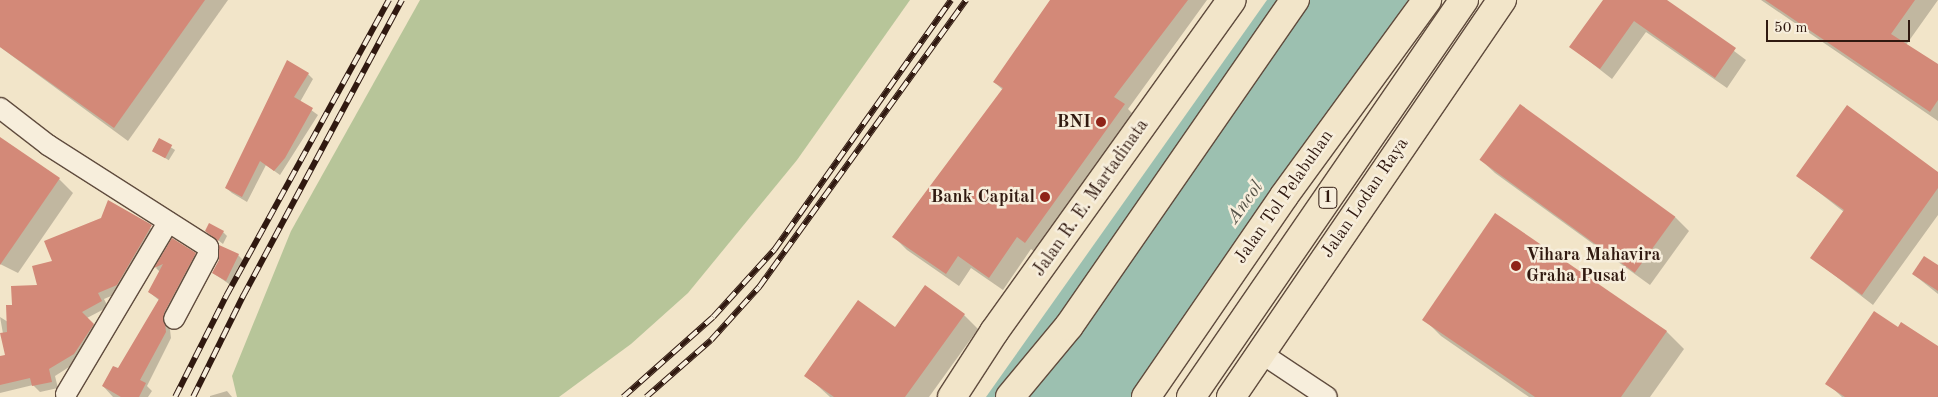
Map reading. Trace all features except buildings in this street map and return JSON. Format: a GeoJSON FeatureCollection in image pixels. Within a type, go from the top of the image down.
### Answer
{"type":"FeatureCollection","features":[{"type":"Feature","properties":{"kind":"highway","name":"Jalan R. E. Martadinata"},"geometry":{"type":"LineString","coordinates":[[954,392],[1232,0]]}},
{"type":"Feature","properties":{"kind":"highway"},"geometry":{"type":"LineString","coordinates":[[1010,397],[1069,326],[1295,0]]}},
{"type":"Feature","properties":{"kind":"highway","name":"Jalan Tol Pelabuhan"},"geometry":{"type":"LineString","coordinates":[[1146,397],[1284,196],[1427,0]]}},
{"type":"Feature","properties":{"kind":"highway","name":"Jalan Tol Pelabuhan"},"geometry":{"type":"LineString","coordinates":[[1191,397],[1464,0]]}},
{"type":"Feature","properties":{"kind":"highway","name":"Jalan Lodan Raya"},"geometry":{"type":"LineString","coordinates":[[1231,397],[1453,71],[1502,6]]}},
{"type":"Feature","properties":{"kind":"street"},"geometry":{"type":"LineString","coordinates":[[0,108],[48,145],[210,251],[174,319]]}},
{"type":"Feature","properties":{"kind":"street"},"geometry":{"type":"LineString","coordinates":[[66,394],[168,222]]}},
{"type":"Feature","properties":{"kind":"street"},"geometry":{"type":"LineString","coordinates":[[1261,353],[1327,397]]}},
{"type":"Feature","properties":{"kind":"shaded area"},"geometry":{"type":"Polygon","coordinates":[[[420,0],[910,0],[797,160],[688,293],[631,344],[559,397],[237,397],[232,376],[291,231],[420,0]]]}},
{"type":"Feature","properties":{"kind":"water","name":"Ancol"},"geometry":{"type":"Polygon","coordinates":[[[1267,0],[1408,0],[1135,397],[986,397],[1267,0]]]}},
{"type":"Feature","properties":{"kind":"railway"},"geometry":{"type":"LineString","coordinates":[[175,397],[226,296],[389,0]]}},
{"type":"Feature","properties":{"kind":"railway"},"geometry":{"type":"LineString","coordinates":[[193,397],[243,296],[402,0]]}},
{"type":"Feature","properties":{"kind":"railway"},"geometry":{"type":"LineString","coordinates":[[623,397],[713,317],[774,250],[951,0]]}},
{"type":"Feature","properties":{"kind":"railway"},"geometry":{"type":"LineString","coordinates":[[646,397],[711,340],[759,287],[966,0]]}},
{"type":"Feature","properties":{"kind":"place","name":"BNI"},"geometry":{"type":"Point","coordinates":[1101,122]}},
{"type":"Feature","properties":{"kind":"place","name":"Bank Capital"},"geometry":{"type":"Point","coordinates":[1045,197]}},
{"type":"Feature","properties":{"kind":"place","name":"Vihara Mahavira Graha Pusat"},"geometry":{"type":"Point","coordinates":[1516,266]}}]}
